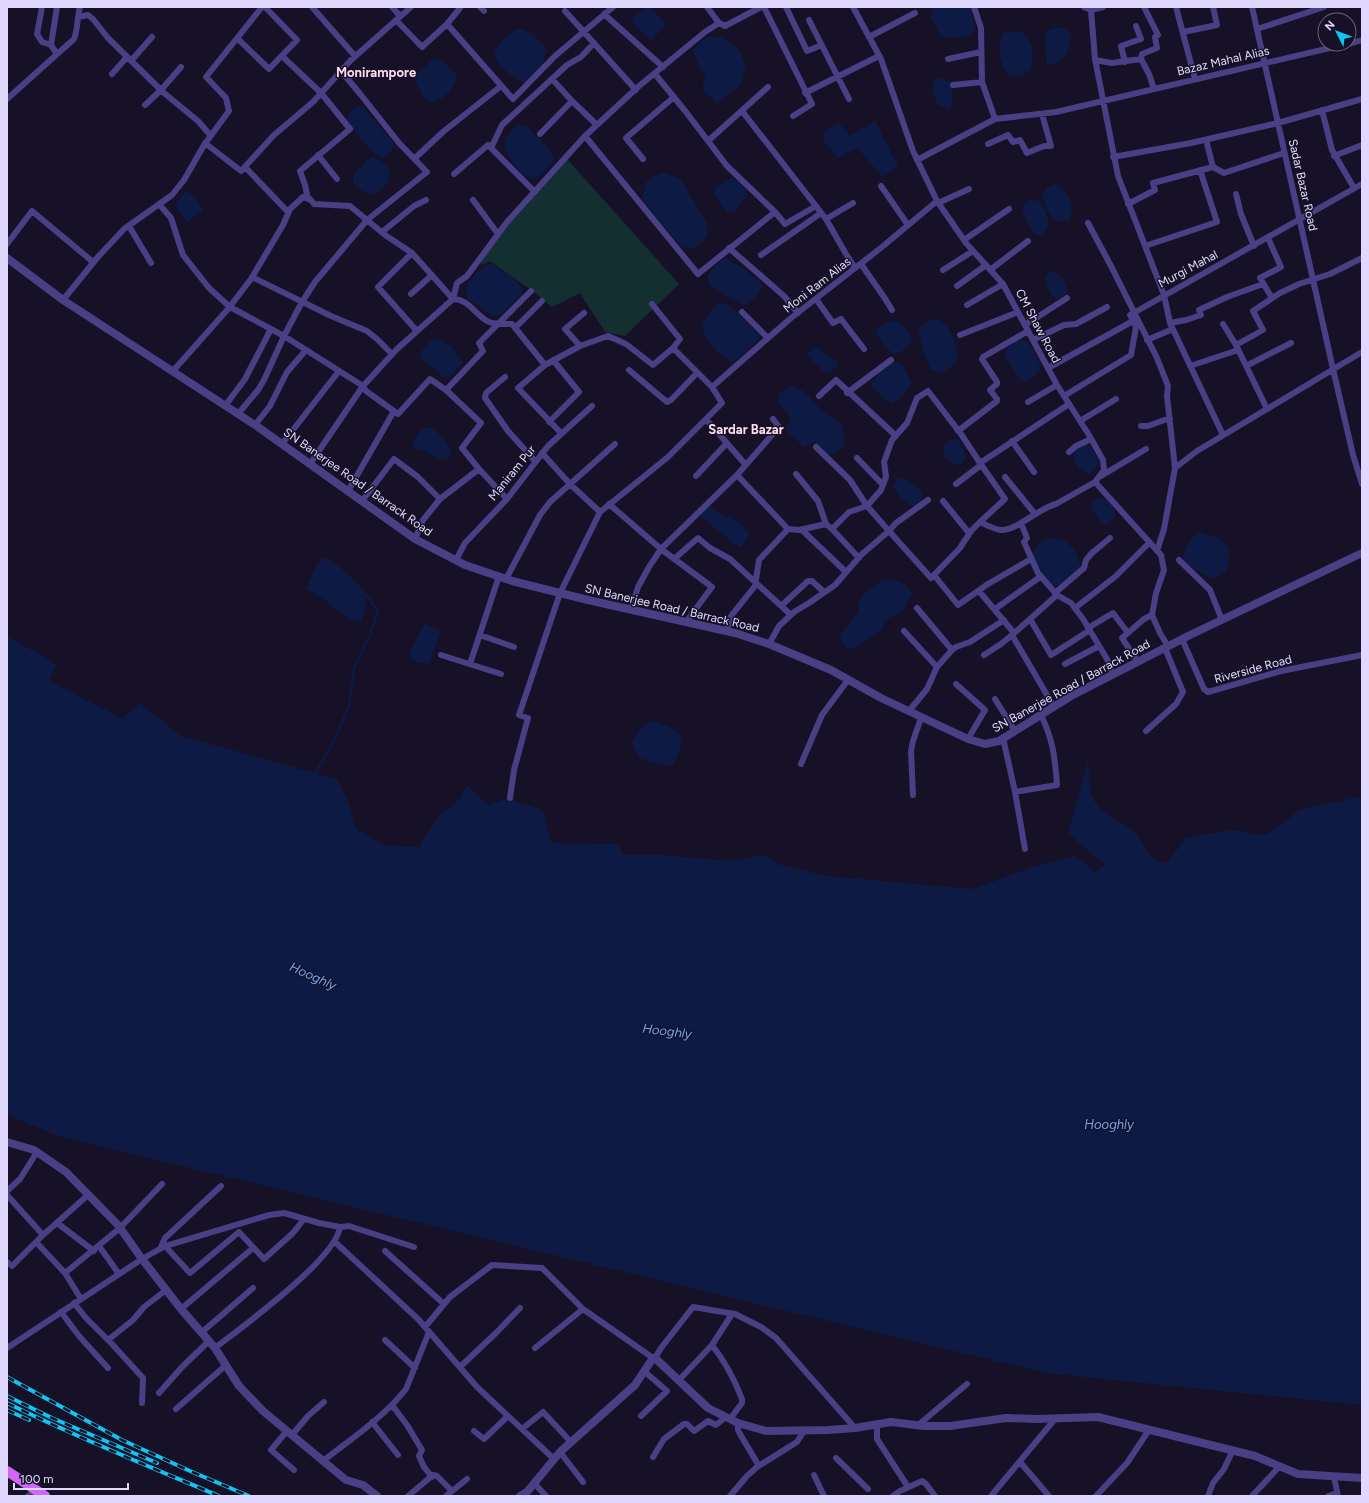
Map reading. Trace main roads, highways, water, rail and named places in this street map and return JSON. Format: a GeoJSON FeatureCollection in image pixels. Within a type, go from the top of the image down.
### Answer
{"type":"FeatureCollection","features":[{"type":"Feature","properties":{"kind":"main road"},"geometry":{"type":"LineString","coordinates":[[7,1471],[32,1493],[45,1496]]}},
{"type":"Feature","properties":{"kind":"water"},"geometry":{"type":"Polygon","coordinates":[[[645,7],[649,7],[666,25],[651,40],[630,21],[645,7]]]}},
{"type":"Feature","properties":{"kind":"water"},"geometry":{"type":"Polygon","coordinates":[[[932,7],[971,7],[975,31],[963,37],[941,37],[931,18],[932,7]]]}},
{"type":"Feature","properties":{"kind":"water"},"geometry":{"type":"Polygon","coordinates":[[[517,28],[532,34],[546,48],[543,67],[525,83],[510,74],[501,66],[494,51],[504,38],[517,28]]]}},
{"type":"Feature","properties":{"kind":"water"},"geometry":{"type":"Polygon","coordinates":[[[1054,28],[1065,28],[1072,35],[1068,51],[1062,60],[1053,64],[1047,64],[1045,42],[1047,31],[1054,28]]]}},
{"type":"Feature","properties":{"kind":"water"},"geometry":{"type":"Polygon","coordinates":[[[1021,31],[1026,35],[1031,44],[1033,54],[1030,70],[1021,76],[1010,76],[1001,61],[999,50],[1000,44],[1004,32],[1021,31]]]}},
{"type":"Feature","properties":{"kind":"water"},"geometry":{"type":"Polygon","coordinates":[[[707,37],[722,37],[739,50],[746,65],[740,86],[717,103],[703,91],[703,85],[706,77],[695,58],[693,50],[707,37]]]}},
{"type":"Feature","properties":{"kind":"water"},"geometry":{"type":"Polygon","coordinates":[[[440,58],[457,75],[450,92],[434,102],[423,97],[417,85],[415,74],[433,60],[440,58]]]}},
{"type":"Feature","properties":{"kind":"water"},"geometry":{"type":"Polygon","coordinates":[[[944,78],[951,83],[953,95],[952,107],[948,110],[938,105],[932,90],[935,80],[944,78]]]}},
{"type":"Feature","properties":{"kind":"water"},"geometry":{"type":"Polygon","coordinates":[[[358,106],[362,106],[394,144],[389,154],[383,158],[371,151],[347,121],[349,112],[358,106]]]}},
{"type":"Feature","properties":{"kind":"water"},"geometry":{"type":"Polygon","coordinates":[[[875,121],[898,167],[882,177],[856,148],[838,158],[824,142],[824,132],[839,123],[850,136],[875,121]]]}},
{"type":"Feature","properties":{"kind":"water"},"geometry":{"type":"Polygon","coordinates":[[[517,125],[526,126],[549,149],[554,159],[551,166],[535,179],[523,175],[512,162],[505,148],[505,139],[517,125]]]}},
{"type":"Feature","properties":{"kind":"water"},"geometry":{"type":"Polygon","coordinates":[[[372,157],[380,160],[389,169],[389,174],[385,185],[372,195],[360,190],[353,183],[353,176],[366,161],[372,157]]]}},
{"type":"Feature","properties":{"kind":"water"},"geometry":{"type":"Polygon","coordinates":[[[662,172],[681,180],[707,222],[708,234],[702,242],[692,249],[682,247],[659,221],[642,198],[646,182],[662,172]]]}},
{"type":"Feature","properties":{"kind":"water"},"geometry":{"type":"Polygon","coordinates":[[[732,178],[738,181],[742,186],[747,197],[735,211],[727,213],[714,194],[715,188],[732,178]]]}},
{"type":"Feature","properties":{"kind":"water"},"geometry":{"type":"Polygon","coordinates":[[[1057,184],[1070,201],[1072,210],[1069,221],[1057,220],[1053,218],[1048,211],[1042,195],[1047,188],[1057,184]]]}},
{"type":"Feature","properties":{"kind":"water"},"geometry":{"type":"Polygon","coordinates":[[[186,190],[196,198],[203,211],[187,222],[175,205],[186,190]]]}},
{"type":"Feature","properties":{"kind":"water"},"geometry":{"type":"Polygon","coordinates":[[[1028,200],[1040,201],[1047,214],[1048,223],[1042,235],[1035,235],[1026,218],[1022,207],[1028,200]]]}},
{"type":"Feature","properties":{"kind":"water"},"geometry":{"type":"Polygon","coordinates":[[[727,258],[757,279],[763,285],[756,296],[744,306],[710,286],[707,275],[720,261],[727,258]]]}},
{"type":"Feature","properties":{"kind":"water"},"geometry":{"type":"Polygon","coordinates":[[[490,263],[514,278],[521,287],[523,293],[502,314],[492,316],[467,298],[465,288],[476,273],[490,263]]]}},
{"type":"Feature","properties":{"kind":"water"},"geometry":{"type":"Polygon","coordinates":[[[1053,270],[1064,280],[1067,290],[1064,296],[1057,300],[1050,292],[1045,280],[1045,276],[1053,270]]]}},
{"type":"Feature","properties":{"kind":"water"},"geometry":{"type":"Polygon","coordinates":[[[719,302],[730,305],[761,336],[745,353],[732,362],[713,346],[706,336],[701,324],[719,302]]]}},
{"type":"Feature","properties":{"kind":"water"},"geometry":{"type":"Polygon","coordinates":[[[938,319],[951,333],[957,356],[957,363],[941,373],[931,370],[923,350],[918,331],[926,322],[938,319]]]}},
{"type":"Feature","properties":{"kind":"water"},"geometry":{"type":"Polygon","coordinates":[[[894,320],[905,326],[911,339],[910,346],[895,355],[884,346],[875,332],[884,323],[894,320]]]}},
{"type":"Feature","properties":{"kind":"water"},"geometry":{"type":"Polygon","coordinates":[[[438,338],[451,347],[463,362],[451,376],[445,378],[420,358],[426,345],[438,338]]]}},
{"type":"Feature","properties":{"kind":"water"},"geometry":{"type":"Polygon","coordinates":[[[1021,339],[1032,347],[1041,367],[1034,377],[1024,382],[1020,380],[1005,356],[1010,345],[1021,339]]]}},
{"type":"Feature","properties":{"kind":"water"},"geometry":{"type":"Polygon","coordinates":[[[816,346],[837,362],[837,367],[828,373],[823,371],[806,354],[816,346]]]}},
{"type":"Feature","properties":{"kind":"water"},"geometry":{"type":"Polygon","coordinates":[[[895,362],[903,365],[912,384],[902,396],[891,404],[879,394],[871,384],[882,370],[895,362]]]}},
{"type":"Feature","properties":{"kind":"water"},"geometry":{"type":"Polygon","coordinates":[[[790,385],[803,391],[824,413],[842,423],[845,447],[829,455],[814,441],[804,447],[785,429],[790,422],[788,414],[778,402],[780,393],[790,385]]]}},
{"type":"Feature","properties":{"kind":"water"},"geometry":{"type":"Polygon","coordinates":[[[423,428],[433,428],[446,441],[452,453],[445,460],[439,459],[427,452],[412,448],[415,438],[423,428]]]}},
{"type":"Feature","properties":{"kind":"water"},"geometry":{"type":"Polygon","coordinates":[[[959,439],[966,457],[962,464],[955,465],[944,457],[943,446],[951,440],[959,439]]]}},
{"type":"Feature","properties":{"kind":"water"},"geometry":{"type":"Polygon","coordinates":[[[1086,443],[1099,460],[1096,469],[1090,474],[1077,466],[1073,456],[1073,452],[1078,447],[1086,443]]]}},
{"type":"Feature","properties":{"kind":"water"},"geometry":{"type":"Polygon","coordinates":[[[900,478],[913,483],[921,493],[922,502],[915,508],[899,496],[893,485],[900,478]]]}},
{"type":"Feature","properties":{"kind":"water"},"geometry":{"type":"Polygon","coordinates":[[[1099,498],[1106,500],[1110,504],[1116,517],[1106,525],[1096,516],[1092,507],[1091,503],[1099,498]]]}},
{"type":"Feature","properties":{"kind":"water"},"geometry":{"type":"Polygon","coordinates":[[[708,506],[726,518],[731,516],[750,534],[740,548],[700,516],[708,506]]]}},
{"type":"Feature","properties":{"kind":"water"},"geometry":{"type":"Polygon","coordinates":[[[1200,532],[1218,538],[1229,549],[1226,571],[1213,579],[1188,565],[1183,558],[1188,542],[1193,536],[1200,532]]]}},
{"type":"Feature","properties":{"kind":"water"},"geometry":{"type":"Polygon","coordinates":[[[1051,538],[1064,541],[1072,547],[1075,551],[1081,569],[1061,586],[1051,585],[1038,571],[1031,555],[1041,542],[1051,538]]]}},
{"type":"Feature","properties":{"kind":"water"},"geometry":{"type":"Polygon","coordinates":[[[325,557],[352,577],[362,590],[365,598],[365,610],[361,621],[350,620],[328,602],[306,589],[317,564],[325,557]]]}},
{"type":"Feature","properties":{"kind":"water"},"geometry":{"type":"Polygon","coordinates":[[[883,580],[900,582],[912,593],[904,610],[885,620],[882,630],[854,649],[846,647],[839,635],[859,612],[858,602],[866,592],[883,580]]]}},
{"type":"Feature","properties":{"kind":"water"},"geometry":{"type":"Polygon","coordinates":[[[425,624],[441,631],[429,663],[418,663],[409,657],[413,645],[425,624]]]}},
{"type":"Feature","properties":{"kind":"water","name":"Hooghly"},"geometry":{"type":"Polygon","coordinates":[[[7,636],[56,664],[49,681],[123,719],[139,703],[181,736],[337,779],[350,806],[355,828],[384,845],[419,847],[437,817],[458,801],[468,785],[488,805],[506,799],[543,810],[551,843],[618,844],[623,855],[663,855],[730,861],[763,855],[778,864],[825,876],[973,889],[1030,868],[1074,856],[1096,872],[1105,865],[1068,833],[1088,761],[1091,796],[1100,809],[1135,831],[1154,860],[1167,864],[1186,837],[1234,830],[1266,835],[1300,810],[1362,796],[1362,1405],[1046,1373],[61,1137],[7,1115],[7,636]]]}},
{"type":"Feature","properties":{"kind":"water"},"geometry":{"type":"Polygon","coordinates":[[[650,720],[668,727],[679,735],[681,747],[671,766],[658,764],[639,758],[632,743],[639,730],[650,720]]]}},
{"type":"Feature","properties":{"kind":"waterway"},"geometry":{"type":"LineString","coordinates":[[316,773],[335,738],[349,707],[354,668],[370,635],[378,610],[363,592]]}},
{"type":"Feature","properties":{"kind":"railway"},"geometry":{"type":"LineString","coordinates":[[7,1377],[122,1440],[249,1496]]}},
{"type":"Feature","properties":{"kind":"railway"},"geometry":{"type":"LineString","coordinates":[[7,1396],[52,1418],[157,1463]]}},
{"type":"Feature","properties":{"kind":"railway"},"geometry":{"type":"LineString","coordinates":[[7,1403],[33,1416],[219,1496]]}},
{"type":"Feature","properties":{"kind":"railway"},"geometry":{"type":"LineString","coordinates":[[7,1410],[29,1420]]}},
{"type":"Feature","properties":{"kind":"district","name":"Monirampore"},"geometry":{"type":"Point","coordinates":[376,72]}},
{"type":"Feature","properties":{"kind":"district","name":"Sardar Bazar"},"geometry":{"type":"Point","coordinates":[746,429]}}]}
